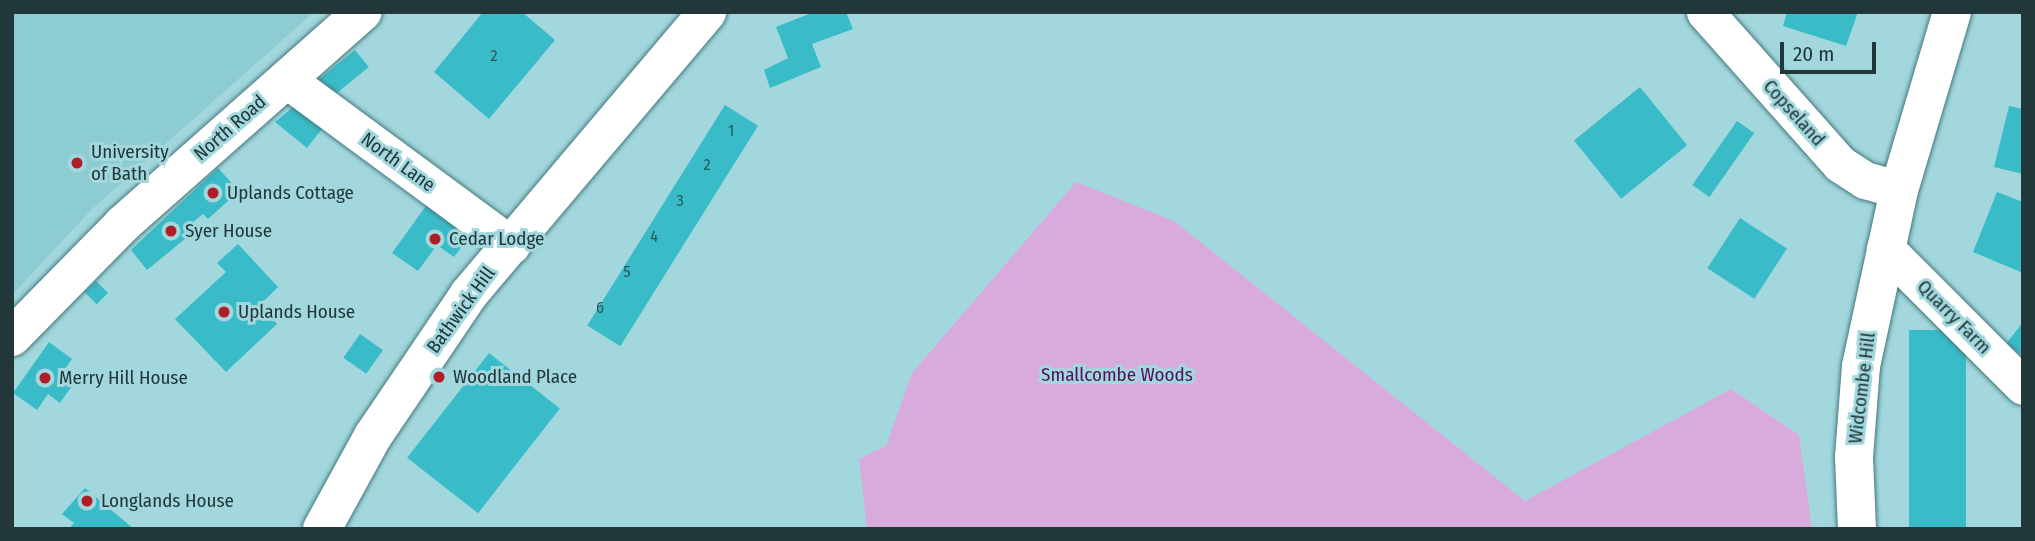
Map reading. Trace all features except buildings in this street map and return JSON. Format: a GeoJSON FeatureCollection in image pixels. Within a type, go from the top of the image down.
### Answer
{"type":"FeatureCollection","features":[{"type":"Feature","properties":{"kind":"street","name":"North Road"},"geometry":{"type":"LineString","coordinates":[[12,337],[123,224],[363,12]]}},
{"type":"Feature","properties":{"kind":"street","name":"Bathwick Hill"},"geometry":{"type":"LineString","coordinates":[[322,529],[404,388],[469,293],[707,12]]}},
{"type":"Feature","properties":{"kind":"street","name":"Copseland"},"geometry":{"type":"LineString","coordinates":[[1705,12],[1840,164],[1865,180],[1899,190]]}},
{"type":"Feature","properties":{"kind":"street","name":"Widcombe Hill"},"geometry":{"type":"LineString","coordinates":[[1857,529],[1854,457],[1861,366],[1899,190],[1952,12]]}},
{"type":"Feature","properties":{"kind":"street","name":"North Lane"},"geometry":{"type":"LineString","coordinates":[[286,79],[511,244]]}},
{"type":"Feature","properties":{"kind":"street","name":"Quarry Farm"},"geometry":{"type":"LineString","coordinates":[[1885,248],[2023,386]]}},
{"type":"Feature","properties":{"kind":"shaded area","name":"University of Bath"},"geometry":{"type":"Polygon","coordinates":[[[12,12],[314,12],[91,210],[12,295],[12,12]]]}},
{"type":"Feature","properties":{"kind":"green space","name":"Smallcombe Woods"},"geometry":{"type":"Polygon","coordinates":[[[1076,182],[1174,221],[1525,501],[1731,389],[1799,435],[1812,529],[867,529],[859,459],[886,446],[912,373],[1076,182]]]}},
{"type":"Feature","properties":{"kind":"place","name":"University of Bath"},"geometry":{"type":"Point","coordinates":[77,163]}},
{"type":"Feature","properties":{"kind":"place","name":"Uplands Cottage"},"geometry":{"type":"Point","coordinates":[213,193]}},
{"type":"Feature","properties":{"kind":"place","name":"Syer House"},"geometry":{"type":"Point","coordinates":[171,231]}},
{"type":"Feature","properties":{"kind":"place","name":"Cedar Lodge"},"geometry":{"type":"Point","coordinates":[435,239]}},
{"type":"Feature","properties":{"kind":"place","name":"Uplands House"},"geometry":{"type":"Point","coordinates":[224,312]}},
{"type":"Feature","properties":{"kind":"place","name":"Woodland Place"},"geometry":{"type":"Point","coordinates":[439,377]}},
{"type":"Feature","properties":{"kind":"place","name":"Merry Hill House"},"geometry":{"type":"Point","coordinates":[45,378]}},
{"type":"Feature","properties":{"kind":"place","name":"Longlands House"},"geometry":{"type":"Point","coordinates":[87,501]}}]}
